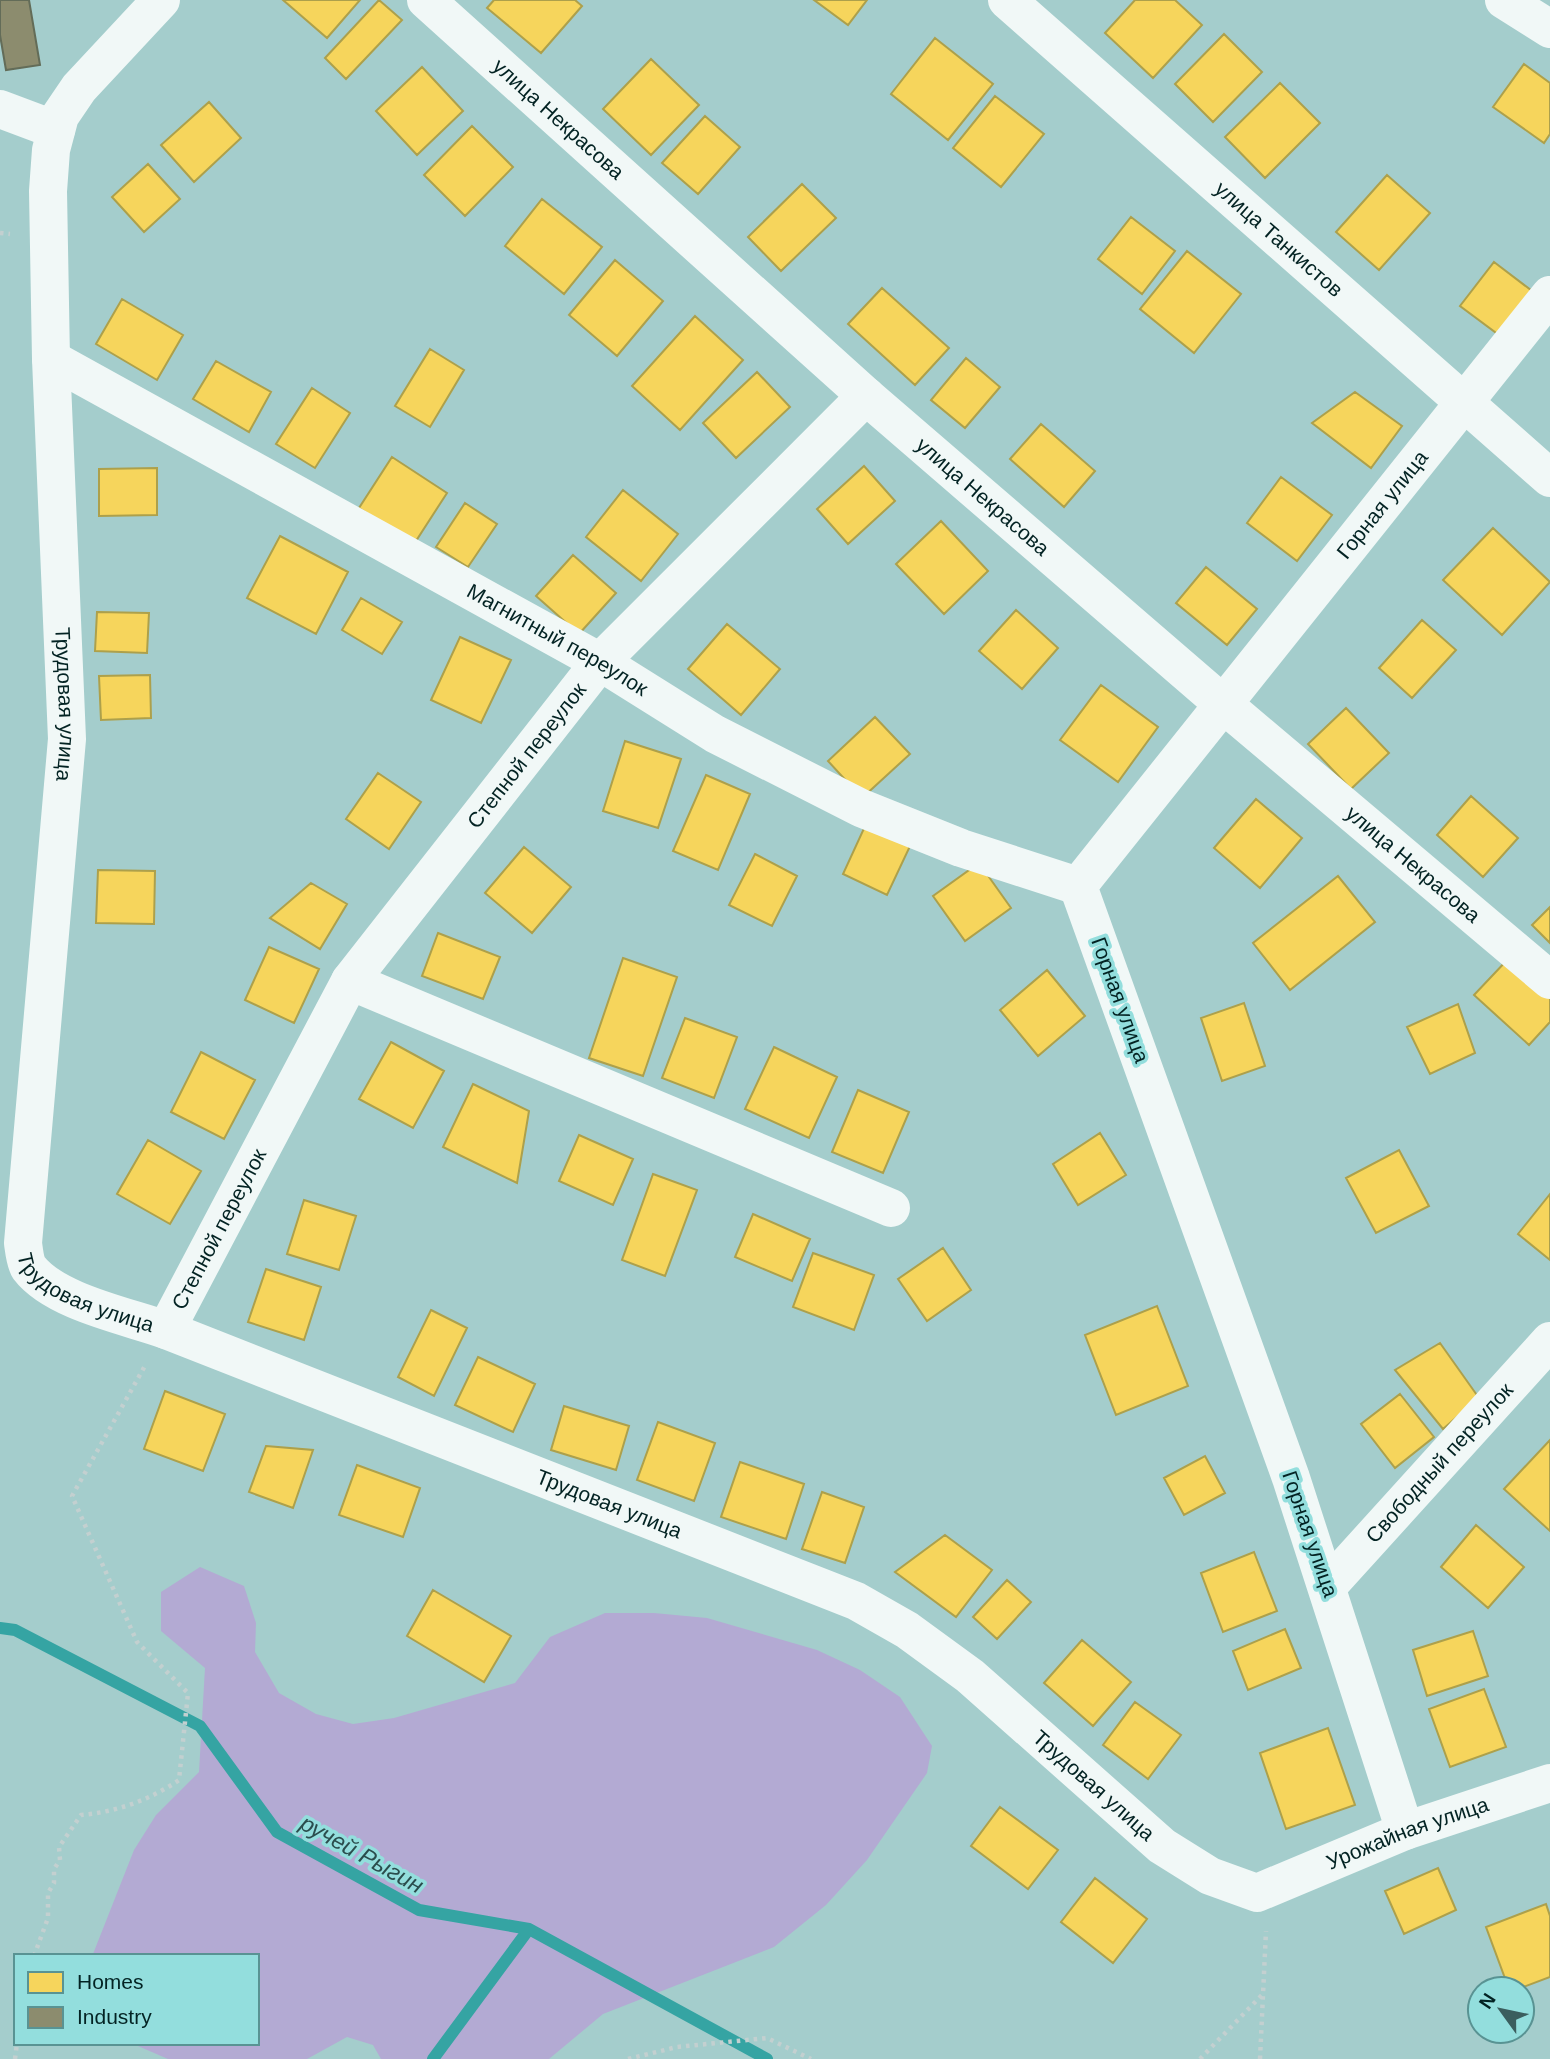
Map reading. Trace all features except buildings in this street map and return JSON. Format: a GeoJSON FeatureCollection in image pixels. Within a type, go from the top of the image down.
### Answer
{"type":"FeatureCollection","features":[{"type":"Feature","properties":{"kind":"street","name":"Трудовая улица"},"geometry":{"type":"LineString","coordinates":[[161,0],[79,88],[60,116],[51,150],[48,191],[51,359],[67,739],[23,1242],[27,1266],[48,1287],[166,1330],[856,1601],[906,1630],[970,1676],[1162,1846],[1210,1875],[1262,1891]]}},
{"type":"Feature","properties":{"kind":"street","name":"улица Некрасова"},"geometry":{"type":"LineString","coordinates":[[426,0],[866,396],[1223,704],[1550,980]]}},
{"type":"Feature","properties":{"kind":"street","name":"улица Танкистов"},"geometry":{"type":"LineString","coordinates":[[1007,0],[1466,401],[1550,478]]}},
{"type":"Feature","properties":{"kind":"street"},"geometry":{"type":"LineString","coordinates":[[1504,0],[1550,29]]}},
{"type":"Feature","properties":{"kind":"street"},"geometry":{"type":"LineString","coordinates":[[0,109],[56,130]]}},
{"type":"Feature","properties":{"kind":"street","name":"Горная улица"},"geometry":{"type":"LineString","coordinates":[[1405,1830],[1328,1586],[1078,886],[1550,295]]}},
{"type":"Feature","properties":{"kind":"street","name":"Магнитный переулок"},"geometry":{"type":"LineString","coordinates":[[51,359],[600,662],[715,734],[861,808],[961,848],[1078,886]]}},
{"type":"Feature","properties":{"kind":"street","name":"Степной переулок"},"geometry":{"type":"LineString","coordinates":[[166,1330],[350,981],[600,662],[866,396]]}},
{"type":"Feature","properties":{"kind":"street"},"geometry":{"type":"LineString","coordinates":[[350,981],[891,1208]]}},
{"type":"Feature","properties":{"kind":"street","name":"Свободный переулок"},"geometry":{"type":"LineString","coordinates":[[1328,1586],[1550,1341]]}},
{"type":"Feature","properties":{"kind":"street","name":"Урожайная улица"},"geometry":{"type":"LineString","coordinates":[[1262,1891],[1405,1830],[1550,1783]]}},
{"type":"Feature","properties":{"kind":"path"},"geometry":{"type":"LineString","coordinates":[[35,1954],[47,1918],[48,1893],[60,1860],[59,1847],[81,1815],[99,1813],[154,1797],[179,1780],[188,1693],[136,1642],[72,1496],[166,1330]]}},
{"type":"Feature","properties":{"kind":"path"},"geometry":{"type":"LineString","coordinates":[[1260,2059],[1263,1994],[1262,1891]]}},
{"type":"Feature","properties":{"kind":"path"},"geometry":{"type":"LineString","coordinates":[[1199,2059],[1263,1994]]}},
{"type":"Feature","properties":{"kind":"path"},"geometry":{"type":"LineString","coordinates":[[628,2059],[677,2047],[766,2038],[811,2059]]}},
{"type":"Feature","properties":{"kind":"shaded area"},"geometry":{"type":"Polygon","coordinates":[[[200,1567],[244,1586],[256,1623],[255,1652],[279,1693],[316,1714],[353,1724],[394,1718],[515,1683],[550,1637],[605,1613],[654,1613],[707,1618],[817,1650],[860,1670],[900,1697],[932,1746],[927,1773],[867,1860],[826,1905],[774,1947],[603,2014],[549,2059],[381,2059],[373,2045],[347,2037],[307,2059],[168,2059],[136,2045],[259,2045],[259,1954],[93,1954],[134,1850],[156,1815],[199,1772],[205,1668],[161,1631],[161,1592],[200,1567]]]}},
{"type":"Feature","properties":{"kind":"waterway","name":"ручей Рыгин"},"geometry":{"type":"LineString","coordinates":[[0,1628],[15,1630],[200,1726],[277,1832],[419,1910],[529,1929],[767,2059]]}},
{"type":"Feature","properties":{"kind":"waterway","name":"ручей Рыгин"},"geometry":{"type":"LineString","coordinates":[[433,2059],[529,1929]]}}]}
